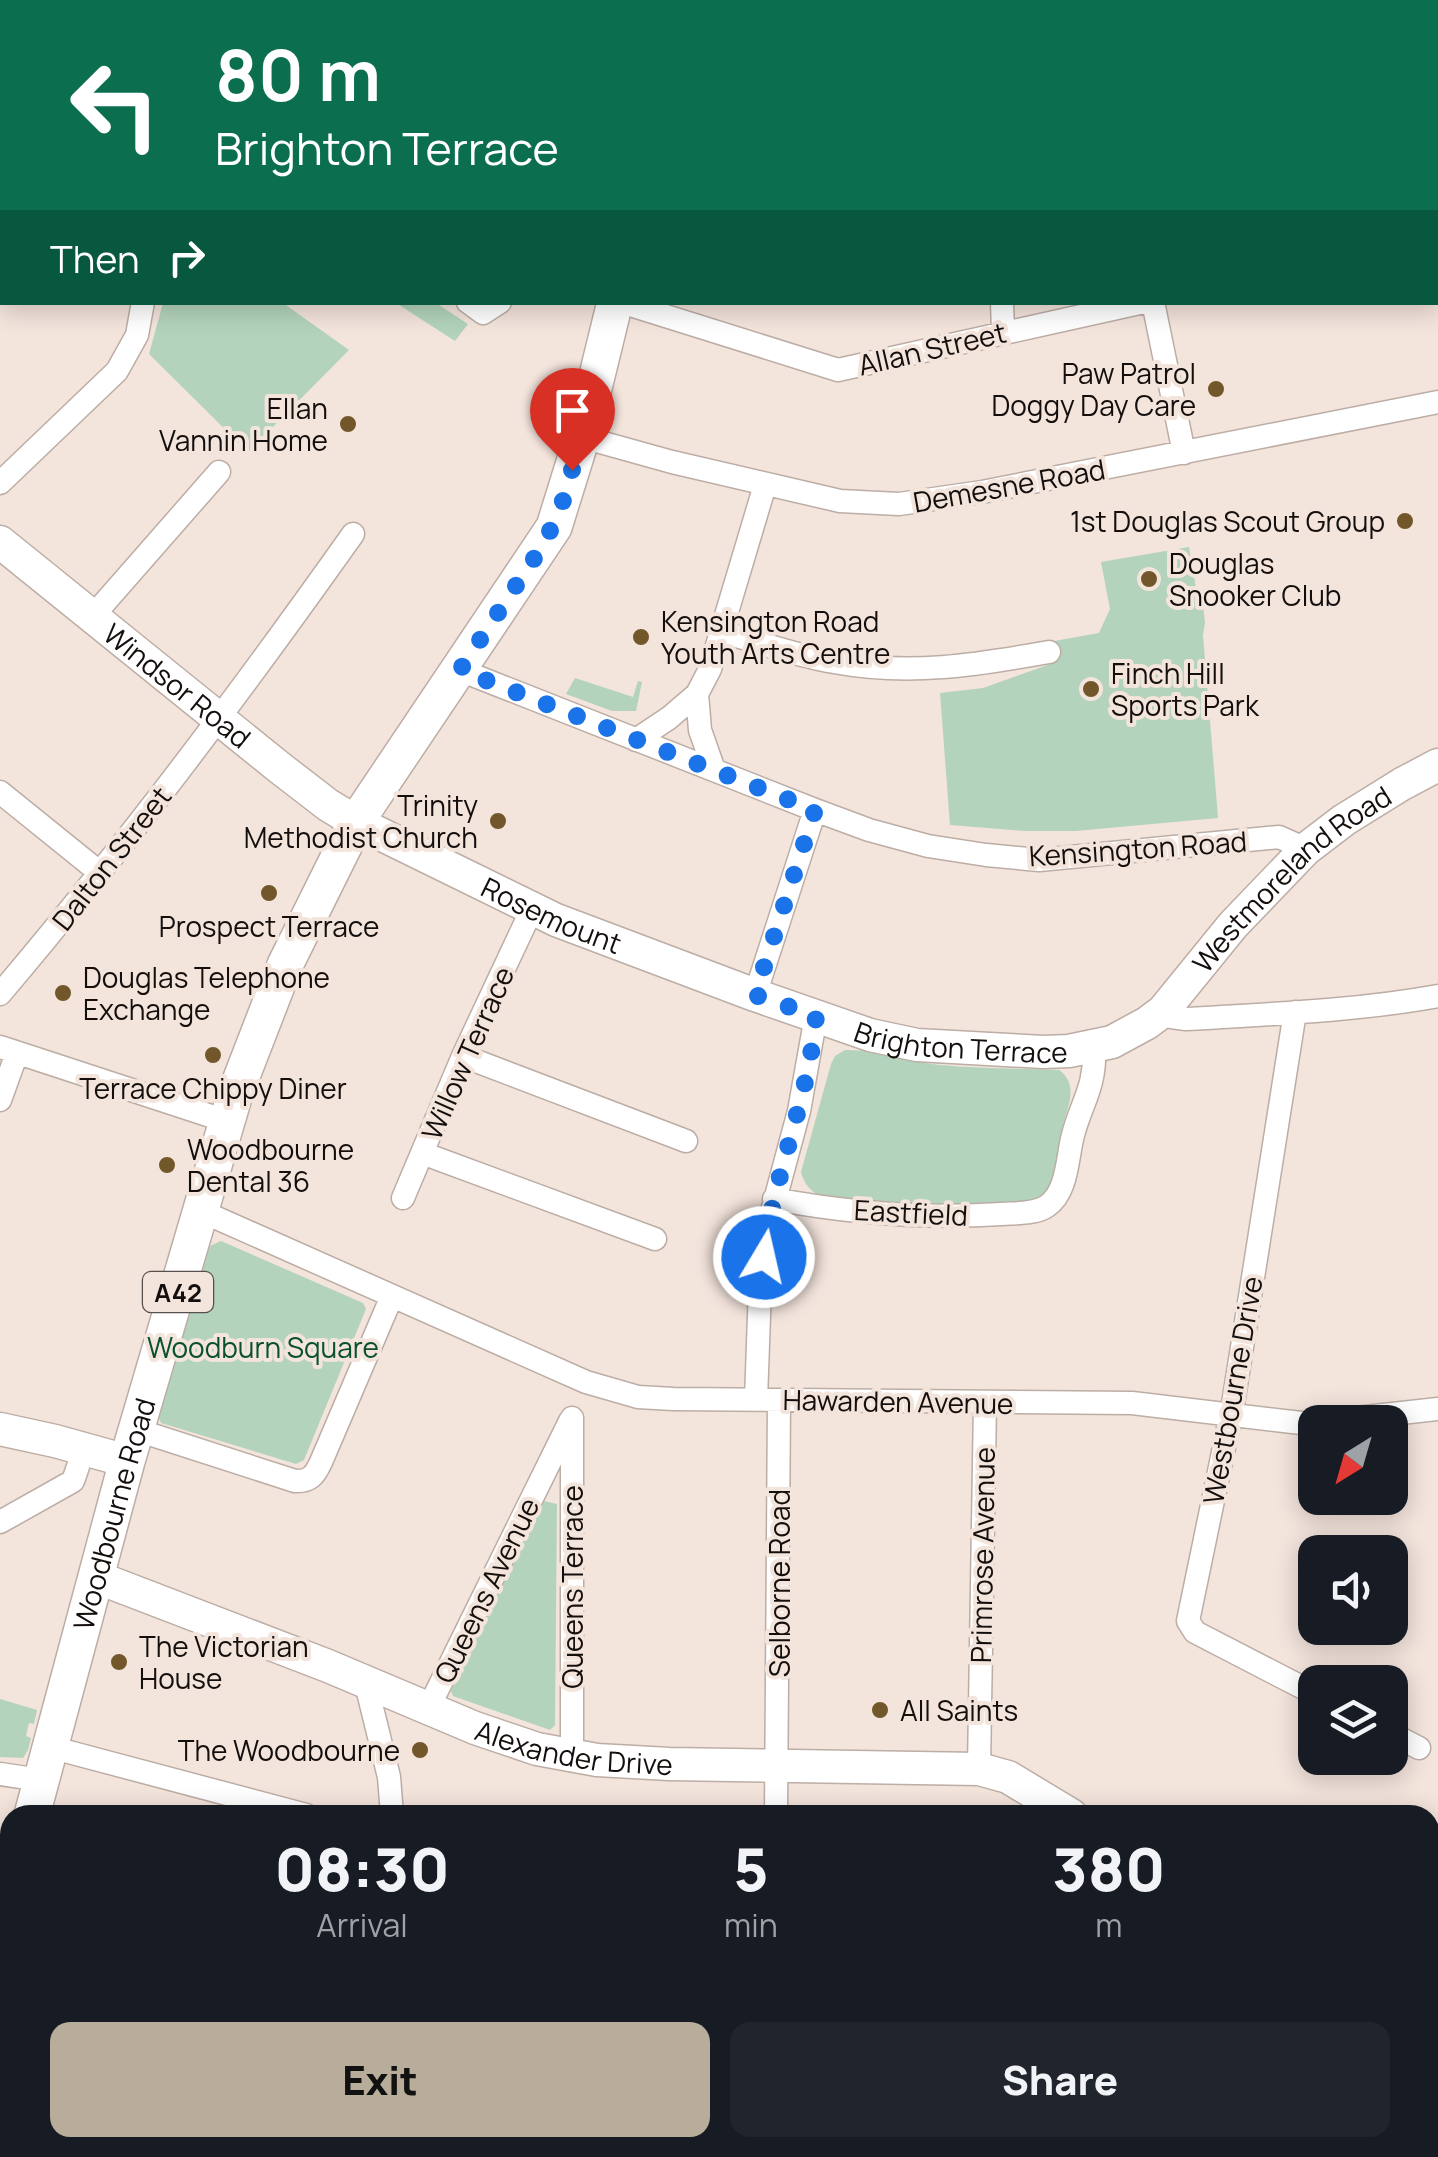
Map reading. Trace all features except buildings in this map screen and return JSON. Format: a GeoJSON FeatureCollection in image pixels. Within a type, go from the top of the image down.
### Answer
{"type":"FeatureCollection","features":[{"type":"Feature","properties":{"kind":"main road","name":"A42"},"geometry":{"type":"LineString","coordinates":[[356,822],[554,527],[617,305]]}},
{"type":"Feature","properties":{"kind":"main road","name":"Windsor Road"},"geometry":{"type":"LineString","coordinates":[[0,542],[328,805],[356,822]]}},
{"type":"Feature","properties":{"kind":"main road","name":"Westmoreland Road"},"geometry":{"type":"LineString","coordinates":[[1162,1010],[1233,924],[1306,849],[1371,804],[1438,766]]}},
{"type":"Feature","properties":{"kind":"main road","name":"Rosemount"},"geometry":{"type":"LineString","coordinates":[[356,822],[532,909],[755,995]]}},
{"type":"Feature","properties":{"kind":"main road","name":"Woodbourne Road"},"geometry":{"type":"LineString","coordinates":[[35,1805],[226,1121],[286,965],[356,822]]}},
{"type":"Feature","properties":{"kind":"main road","name":"Brighton Terrace"},"geometry":{"type":"LineString","coordinates":[[755,995],[870,1035],[917,1046],[1042,1052],[1094,1047],[1132,1033],[1162,1010]]}},
{"type":"Feature","properties":{"kind":"main road"},"geometry":{"type":"LineString","coordinates":[[0,1429],[84,1449],[132,1446]]}},
{"type":"Feature","properties":{"kind":"main road","name":"Alexander Drive"},"geometry":{"type":"LineString","coordinates":[[96,1576],[475,1728],[572,1756],[776,1767],[979,1768],[1008,1777],[1054,1805]]}},
{"type":"Feature","properties":{"kind":"street"},"geometry":{"type":"LineString","coordinates":[[0,482],[117,371],[138,335],[143,305]]}},
{"type":"Feature","properties":{"kind":"street"},"geometry":{"type":"LineString","coordinates":[[472,305],[483,313],[495,305]]}},
{"type":"Feature","properties":{"kind":"street","name":"Allan Street"},"geometry":{"type":"LineString","coordinates":[[628,305],[838,370],[1088,308],[1116,305]]}},
{"type":"Feature","properties":{"kind":"street"},"geometry":{"type":"LineString","coordinates":[[1002,305],[1003,332]]}},
{"type":"Feature","properties":{"kind":"street"},"geometry":{"type":"LineString","coordinates":[[1154,305],[1184,453]]}},
{"type":"Feature","properties":{"kind":"street","name":"Demesne Road"},"geometry":{"type":"LineString","coordinates":[[582,437],[840,501],[898,504],[982,492],[1438,402]]}},
{"type":"Feature","properties":{"kind":"street"},"geometry":{"type":"LineString","coordinates":[[92,617],[219,472]]}},
{"type":"Feature","properties":{"kind":"street"},"geometry":{"type":"LineString","coordinates":[[636,740],[697,694],[710,669],[765,485]]}},
{"type":"Feature","properties":{"kind":"street","name":"Dalton Street"},"geometry":{"type":"LineString","coordinates":[[0,994],[219,719],[353,534]]}},
{"type":"Feature","properties":{"kind":"street"},"geometry":{"type":"LineString","coordinates":[[722,632],[834,662],[898,669],[960,667],[1049,652]]}},
{"type":"Feature","properties":{"kind":"street","name":"Kensington Road"},"geometry":{"type":"LineString","coordinates":[[460,670],[868,830],[928,846],[1039,860],[1279,837],[1306,849]]}},
{"type":"Feature","properties":{"kind":"street"},"geometry":{"type":"LineString","coordinates":[[697,694],[700,730],[714,770]]}},
{"type":"Feature","properties":{"kind":"street"},"geometry":{"type":"LineString","coordinates":[[0,792],[99,872]]}},
{"type":"Feature","properties":{"kind":"street"},"geometry":{"type":"LineString","coordinates":[[755,995],[815,810]]}},
{"type":"Feature","properties":{"kind":"street","name":"Willow Terrace"},"geometry":{"type":"LineString","coordinates":[[403,1198],[463,1056],[532,909]]}},
{"type":"Feature","properties":{"kind":"street"},"geometry":{"type":"LineString","coordinates":[[1162,1010],[1171,1017],[1186,1019],[1399,1003],[1438,996]]}},
{"type":"Feature","properties":{"kind":"street","name":"Westbourne Drive"},"geometry":{"type":"LineString","coordinates":[[1294,1012],[1230,1415],[1188,1621],[1195,1632],[1298,1685]]}},
{"type":"Feature","properties":{"kind":"street","name":"Selborne Road"},"geometry":{"type":"LineString","coordinates":[[776,1805],[768,1400],[760,1288],[768,1226],[799,1111],[816,1016]]}},
{"type":"Feature","properties":{"kind":"street","name":"Eastfield"},"geometry":{"type":"LineString","coordinates":[[774,1199],[864,1211],[972,1216],[1026,1212],[1048,1206],[1059,1191],[1073,1135],[1089,1096],[1094,1047]]}},
{"type":"Feature","properties":{"kind":"street"},"geometry":{"type":"LineString","coordinates":[[0,1100],[8,1050],[226,1121]]}},
{"type":"Feature","properties":{"kind":"street"},"geometry":{"type":"LineString","coordinates":[[463,1056],[686,1141]]}},
{"type":"Feature","properties":{"kind":"street"},"geometry":{"type":"LineString","coordinates":[[422,1154],[655,1238]]}},
{"type":"Feature","properties":{"kind":"street"},"geometry":{"type":"LineString","coordinates":[[132,1446],[294,1481],[310,1479],[321,1462],[392,1296],[202,1212]]}},
{"type":"Feature","properties":{"kind":"street","name":"Hawarden Avenue"},"geometry":{"type":"LineString","coordinates":[[392,1296],[586,1382],[638,1396],[1132,1403],[1298,1420]]}},
{"type":"Feature","properties":{"kind":"street","name":"Primrose Avenue"},"geometry":{"type":"LineString","coordinates":[[979,1768],[985,1402]]}},
{"type":"Feature","properties":{"kind":"street","name":"Hawarden Avenue"},"geometry":{"type":"LineString","coordinates":[[1408,1412],[1438,1409]]}},
{"type":"Feature","properties":{"kind":"street","name":"Queens Avenue"},"geometry":{"type":"LineString","coordinates":[[428,1709],[572,1418]]}},
{"type":"Feature","properties":{"kind":"street","name":"Queens Terrace"},"geometry":{"type":"LineString","coordinates":[[572,1418],[572,1756]]}},
{"type":"Feature","properties":{"kind":"street"},"geometry":{"type":"LineString","coordinates":[[0,1522],[73,1480],[84,1449]]}},
{"type":"Feature","properties":{"kind":"street"},"geometry":{"type":"LineString","coordinates":[[371,1684],[368,1692],[389,1777],[391,1805]]}},
{"type":"Feature","properties":{"kind":"street"},"geometry":{"type":"LineString","coordinates":[[1408,1743],[1418,1748]]}},
{"type":"Feature","properties":{"kind":"street"},"geometry":{"type":"LineString","coordinates":[[0,1774],[45,1764],[255,1805]]}},
{"type":"Feature","properties":{"kind":"green space"},"geometry":{"type":"Polygon","coordinates":[[[162,305],[286,305],[349,350],[248,452],[149,354],[162,305]]]}},
{"type":"Feature","properties":{"kind":"green space"},"geometry":{"type":"Polygon","coordinates":[[[399,305],[439,305],[468,324],[455,341],[399,305]]]}},
{"type":"Feature","properties":{"kind":"green space","name":"Finch Hill Sports Park"},"geometry":{"type":"Polygon","coordinates":[[[1189,547],[1205,623],[1218,818],[1076,831],[950,825],[940,693],[983,688],[1056,662],[1054,641],[1099,633],[1110,609],[1101,562],[1189,547]]]}},
{"type":"Feature","properties":{"kind":"green space"},"geometry":{"type":"Polygon","coordinates":[[[575,678],[633,697],[638,681],[642,682],[636,711],[612,711],[566,694],[575,678]]]}},
{"type":"Feature","properties":{"kind":"green space"},"geometry":{"type":"Polygon","coordinates":[[[845,1050],[940,1065],[1059,1070],[1069,1082],[1070,1096],[1055,1173],[1047,1191],[1027,1202],[980,1205],[825,1199],[816,1194],[801,1172],[831,1064],[845,1050]]]}},
{"type":"Feature","properties":{"kind":"green space","name":"Woodburn Square"},"geometry":{"type":"Polygon","coordinates":[[[221,1241],[363,1303],[366,1309],[304,1460],[296,1464],[161,1423],[157,1414],[210,1246],[221,1241]]]}},
{"type":"Feature","properties":{"kind":"green space"},"geometry":{"type":"Polygon","coordinates":[[[544,1501],[557,1504],[555,1725],[550,1730],[453,1696],[451,1691],[544,1501]]]}},
{"type":"Feature","properties":{"kind":"green space"},"geometry":{"type":"Polygon","coordinates":[[[0,1699],[37,1710],[34,1724],[29,1723],[26,1736],[31,1738],[23,1758],[0,1757],[0,1699]]]}},
{"type":"Feature","properties":{"kind":"place","name":"Paw Patrol Doggy Day Care"},"geometry":{"type":"Point","coordinates":[1216,389]}},
{"type":"Feature","properties":{"kind":"place","name":"Ellan Vannin Home"},"geometry":{"type":"Point","coordinates":[348,424]}},
{"type":"Feature","properties":{"kind":"place","name":"1st Douglas Scout Group"},"geometry":{"type":"Point","coordinates":[1405,521]}},
{"type":"Feature","properties":{"kind":"place","name":"Douglas Snooker Club"},"geometry":{"type":"Point","coordinates":[1149,579]}},
{"type":"Feature","properties":{"kind":"place","name":"Kensington Road Youth Arts Centre"},"geometry":{"type":"Point","coordinates":[641,637]}},
{"type":"Feature","properties":{"kind":"place","name":"Finch Hill Sports Park"},"geometry":{"type":"Point","coordinates":[1091,689]}},
{"type":"Feature","properties":{"kind":"place","name":"Trinity Methodist Church"},"geometry":{"type":"Point","coordinates":[498,821]}},
{"type":"Feature","properties":{"kind":"place","name":"Prospect Terrace"},"geometry":{"type":"Point","coordinates":[269,893]}},
{"type":"Feature","properties":{"kind":"place","name":"Douglas Telephone Exchange"},"geometry":{"type":"Point","coordinates":[63,993]}},
{"type":"Feature","properties":{"kind":"place","name":"Terrace Chippy Diner"},"geometry":{"type":"Point","coordinates":[213,1055]}},
{"type":"Feature","properties":{"kind":"place","name":"Woodbourne Dental 36"},"geometry":{"type":"Point","coordinates":[167,1165]}},
{"type":"Feature","properties":{"kind":"place","name":"The Victorian House"},"geometry":{"type":"Point","coordinates":[119,1662]}},
{"type":"Feature","properties":{"kind":"place","name":"All Saints"},"geometry":{"type":"Point","coordinates":[880,1710]}},
{"type":"Feature","properties":{"kind":"place","name":"The Woodbourne"},"geometry":{"type":"Point","coordinates":[420,1750]}},
{"type":"Feature","properties":{"kind":"route"},"geometry":{"type":"LineString","coordinates":[[572,470],[554,527],[460,670],[815,810],[755,995],[816,1016],[799,1111],[774,1199],[764,1257]]}}]}
